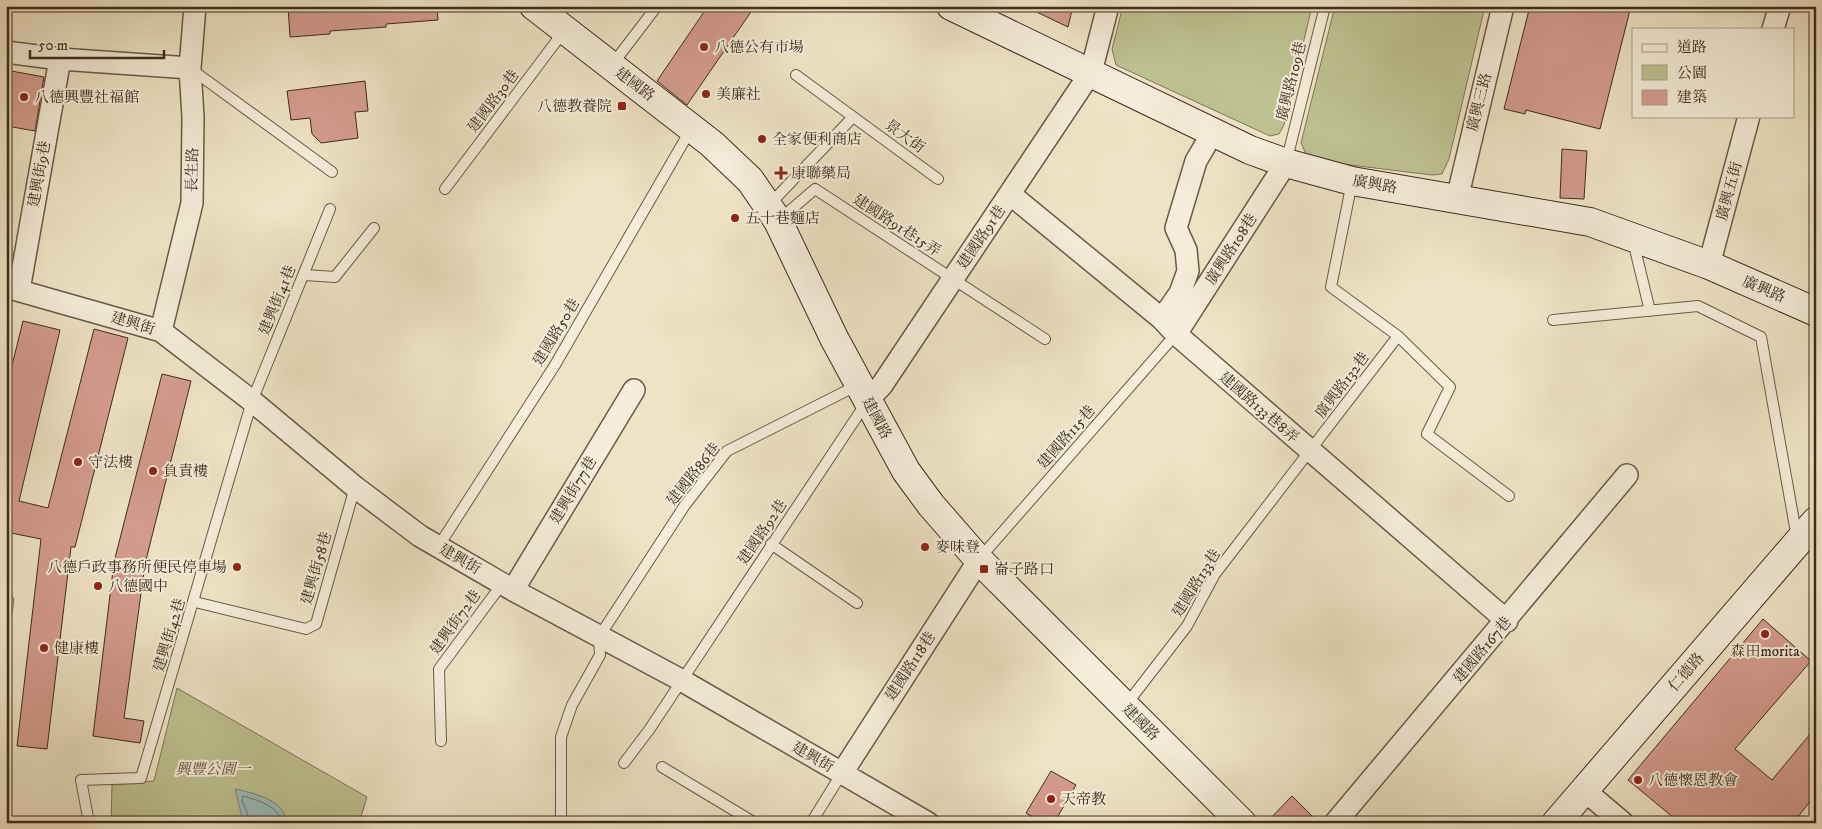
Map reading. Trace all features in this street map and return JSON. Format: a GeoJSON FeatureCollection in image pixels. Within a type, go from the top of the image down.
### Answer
{"type":"FeatureCollection","features":[{"type":"Feature","properties":{"kind":"street","name":"長生路"},"geometry":{"type":"LineString","coordinates":[[161,331],[192,203],[193,117],[190,68],[196,6]]}},
{"type":"Feature","properties":{"kind":"street","name":"建國路"},"geometry":{"type":"LineString","coordinates":[[534,6],[712,144],[750,180],[773,213],[863,392],[906,471],[931,505],[979,560],[1242,823]]}},
{"type":"Feature","properties":{"kind":"street","name":"廣興路"},"geometry":{"type":"LineString","coordinates":[[951,6],[1213,132],[1286,163],[1352,181],[1590,222],[1709,265],[1816,312]]}},
{"type":"Feature","properties":{"kind":"street","name":"建國路91巷"},"geometry":{"type":"LineString","coordinates":[[863,392],[882,385],[1091,72],[1108,6]]}},
{"type":"Feature","properties":{"kind":"street","name":"廣興三路"},"geometry":{"type":"LineString","coordinates":[[1456,199],[1504,6]]}},
{"type":"Feature","properties":{"kind":"street"},"geometry":{"type":"LineString","coordinates":[[1773,28],[1780,6]]}},
{"type":"Feature","properties":{"kind":"street"},"geometry":{"type":"LineString","coordinates":[[6,52],[60,59],[190,68]]}},
{"type":"Feature","properties":{"kind":"street","name":"建興街9巷"},"geometry":{"type":"LineString","coordinates":[[13,288],[60,59]]}},
{"type":"Feature","properties":{"kind":"street","name":"廣興五街"},"geometry":{"type":"LineString","coordinates":[[1709,265],[1749,118]]}},
{"type":"Feature","properties":{"kind":"street"},"geometry":{"type":"LineString","coordinates":[[1169,327],[1188,272],[1186,250],[1176,228],[1196,162],[1213,132]]}},
{"type":"Feature","properties":{"kind":"street","name":"廣興路108巷"},"geometry":{"type":"LineString","coordinates":[[1169,327],[1286,163]]}},
{"type":"Feature","properties":{"kind":"street","name":"建國路133巷8弄"},"geometry":{"type":"LineString","coordinates":[[1010,194],[1169,327],[1507,621]]}},
{"type":"Feature","properties":{"kind":"street","name":"建興街"},"geometry":{"type":"LineString","coordinates":[[13,288],[161,331],[252,401],[355,487],[420,536],[598,637],[681,680],[928,823]]}},
{"type":"Feature","properties":{"kind":"street","name":"建興街77巷"},"geometry":{"type":"LineString","coordinates":[[508,587],[634,390]]}},
{"type":"Feature","properties":{"kind":"street","name":"建國路167巷"},"geometry":{"type":"LineString","coordinates":[[1335,823],[1507,621],[1627,476]]}},
{"type":"Feature","properties":{"kind":"street","name":"仁德路"},"geometry":{"type":"LineString","coordinates":[[1556,823],[1816,521]]}},
{"type":"Feature","properties":{"kind":"street","name":"建國路118巷"},"geometry":{"type":"LineString","coordinates":[[842,773],[979,560]]}},
{"type":"Feature","properties":{"kind":"street"},"geometry":{"type":"LineString","coordinates":[[1584,790],[1623,823]]}},
{"type":"Feature","properties":{"kind":"lane"},"geometry":{"type":"LineString","coordinates":[[612,66],[658,6]]}},
{"type":"Feature","properties":{"kind":"lane","name":"廣興路109巷"},"geometry":{"type":"LineString","coordinates":[[1286,163],[1326,6]]}},
{"type":"Feature","properties":{"kind":"lane","name":"建國路30巷"},"geometry":{"type":"LineString","coordinates":[[445,189],[564,31]]}},
{"type":"Feature","properties":{"kind":"lane"},"geometry":{"type":"LineString","coordinates":[[190,68],[332,172]]}},
{"type":"Feature","properties":{"kind":"lane","name":"景大街"},"geometry":{"type":"LineString","coordinates":[[796,75],[938,179]]}},
{"type":"Feature","properties":{"kind":"lane"},"geometry":{"type":"LineString","coordinates":[[773,213],[853,117]]}},
{"type":"Feature","properties":{"kind":"lane","name":"建國路50巷"},"geometry":{"type":"LineString","coordinates":[[438,547],[555,365],[692,128]]}},
{"type":"Feature","properties":{"kind":"lane"},"geometry":{"type":"LineString","coordinates":[[1352,181],[1330,287],[1398,336],[1450,387],[1427,434],[1509,496]]}},
{"type":"Feature","properties":{"kind":"lane","name":"建國路91巷15弄"},"geometry":{"type":"LineString","coordinates":[[773,213],[815,189],[953,279]]}},
{"type":"Feature","properties":{"kind":"lane","name":"建興街41巷"},"geometry":{"type":"LineString","coordinates":[[252,401],[330,209]]}},
{"type":"Feature","properties":{"kind":"lane"},"geometry":{"type":"LineString","coordinates":[[304,274],[335,277],[374,228]]}},
{"type":"Feature","properties":{"kind":"lane"},"geometry":{"type":"LineString","coordinates":[[1632,236],[1650,311]]}},
{"type":"Feature","properties":{"kind":"lane"},"geometry":{"type":"LineString","coordinates":[[953,279],[1045,339]]}},
{"type":"Feature","properties":{"kind":"lane"},"geometry":{"type":"LineString","coordinates":[[1554,320],[1698,306],[1761,337],[1798,541]]}},
{"type":"Feature","properties":{"kind":"lane","name":"建國路115巷"},"geometry":{"type":"LineString","coordinates":[[979,560],[1169,327]]}},
{"type":"Feature","properties":{"kind":"lane","name":"廣興路132巷"},"geometry":{"type":"LineString","coordinates":[[1311,452],[1398,336]]}},
{"type":"Feature","properties":{"kind":"lane","name":"建國路92巷"},"geometry":{"type":"LineString","coordinates":[[624,762],[649,730],[771,544],[863,392]]}},
{"type":"Feature","properties":{"kind":"lane","name":"建國路86巷"},"geometry":{"type":"LineString","coordinates":[[598,637],[685,505],[728,451],[863,392]]}},
{"type":"Feature","properties":{"kind":"lane","name":"建興街42巷"},"geometry":{"type":"LineString","coordinates":[[89,823],[81,780],[141,778],[195,602],[252,401]]}},
{"type":"Feature","properties":{"kind":"lane","name":"建國路133巷"},"geometry":{"type":"LineString","coordinates":[[1126,706],[1187,626],[1216,574],[1311,452]]}},
{"type":"Feature","properties":{"kind":"lane","name":"建興街58巷"},"geometry":{"type":"LineString","coordinates":[[195,602],[306,629],[316,624],[355,487]]}},
{"type":"Feature","properties":{"kind":"lane"},"geometry":{"type":"LineString","coordinates":[[771,544],[857,604]]}},
{"type":"Feature","properties":{"kind":"lane","name":"建興街72巷"},"geometry":{"type":"LineString","coordinates":[[441,741],[439,669],[508,587]]}},
{"type":"Feature","properties":{"kind":"lane"},"geometry":{"type":"LineString","coordinates":[[561,823],[561,736],[572,705],[600,655],[598,637]]}},
{"type":"Feature","properties":{"kind":"lane"},"geometry":{"type":"LineString","coordinates":[[662,766],[755,823]]}},
{"type":"Feature","properties":{"kind":"lane"},"geometry":{"type":"LineString","coordinates":[[811,823],[842,773]]}},
{"type":"Feature","properties":{"kind":"green space"},"geometry":{"type":"Polygon","coordinates":[[[1123,6],[1312,6],[1284,125],[1279,134],[1270,136],[1116,65],[1112,49],[1123,6]]]}},
{"type":"Feature","properties":{"kind":"green space"},"geometry":{"type":"Polygon","coordinates":[[[1335,6],[1485,6],[1449,159],[1442,174],[1432,175],[1318,161],[1307,156],[1301,143],[1335,6]]]}},
{"type":"Feature","properties":{"kind":"green space"},"geometry":{"type":"Polygon","coordinates":[[[6,580],[14,600],[6,658],[6,580]]]}},
{"type":"Feature","properties":{"kind":"green space","name":"興豐公園一"},"geometry":{"type":"Polygon","coordinates":[[[177,688],[367,797],[359,823],[111,823],[112,785],[154,781],[177,688]]]}},
{"type":"Feature","properties":{"kind":"water"},"geometry":{"type":"Polygon","coordinates":[[[235,789],[259,795],[275,803],[285,815],[286,823],[247,823],[242,817],[235,789]]]}},
{"type":"Feature","properties":{"kind":"building"},"geometry":{"type":"Polygon","coordinates":[[[288,6],[437,6],[438,20],[386,24],[386,27],[330,31],[330,34],[290,37],[288,6]]]}},
{"type":"Feature","properties":{"kind":"building","name":"八德公有市場"},"geometry":{"type":"Polygon","coordinates":[[[708,6],[755,6],[687,105],[657,81],[708,6]]]}},
{"type":"Feature","properties":{"kind":"building"},"geometry":{"type":"Polygon","coordinates":[[[1024,6],[1073,6],[1068,27],[1024,6]]]}},
{"type":"Feature","properties":{"kind":"building"},"geometry":{"type":"Polygon","coordinates":[[[1530,6],[1631,6],[1600,129],[1526,110],[1525,114],[1504,109],[1530,6]]]}},
{"type":"Feature","properties":{"kind":"building","name":"八德興豐社福館"},"geometry":{"type":"Polygon","coordinates":[[[6,70],[44,77],[35,131],[7,126],[9,117],[6,117],[6,70]]]}},
{"type":"Feature","properties":{"kind":"building"},"geometry":{"type":"Polygon","coordinates":[[[365,81],[368,111],[355,112],[358,138],[321,143],[312,134],[310,118],[291,120],[287,91],[365,81]]]}},
{"type":"Feature","properties":{"kind":"building"},"geometry":{"type":"Polygon","coordinates":[[[1562,149],[1587,151],[1584,199],[1560,198],[1562,149]]]}},
{"type":"Feature","properties":{"kind":"building"},"geometry":{"type":"Polygon","coordinates":[[[23,321],[60,330],[19,501],[48,508],[94,329],[128,338],[75,547],[71,547],[47,749],[17,746],[41,539],[6,532],[6,390],[23,321]]]}},
{"type":"Feature","properties":{"kind":"building","name":"負責樓"},"geometry":{"type":"Polygon","coordinates":[[[162,374],[191,381],[145,564],[124,718],[144,721],[140,743],[93,736],[114,562],[162,374]]]}},
{"type":"Feature","properties":{"kind":"building"},"geometry":{"type":"Polygon","coordinates":[[[1763,619],[1811,661],[1735,749],[1772,780],[1816,727],[1816,794],[1793,823],[1680,823],[1628,780],[1763,619]]]}},
{"type":"Feature","properties":{"kind":"building","name":"天帝教"},"geometry":{"type":"Polygon","coordinates":[[[1051,771],[1076,785],[1054,823],[1034,823],[1036,819],[1026,813],[1051,771]]]}},
{"type":"Feature","properties":{"kind":"building"},"geometry":{"type":"Polygon","coordinates":[[[1292,796],[1319,823],[1266,823],[1292,796]]]}},
{"type":"Feature","properties":{"kind":"place","name":"八德公有市場"},"geometry":{"type":"Point","coordinates":[704,47]}},
{"type":"Feature","properties":{"kind":"place","name":"美廉社"},"geometry":{"type":"Point","coordinates":[706,94]}},
{"type":"Feature","properties":{"kind":"place","name":"八德興豐社福館"},"geometry":{"type":"Point","coordinates":[24,97]}},
{"type":"Feature","properties":{"kind":"place","name":"八德教養院"},"geometry":{"type":"Point","coordinates":[622,106]}},
{"type":"Feature","properties":{"kind":"place","name":"全家便利商店"},"geometry":{"type":"Point","coordinates":[762,139]}},
{"type":"Feature","properties":{"kind":"place","name":"康聯藥局"},"geometry":{"type":"Point","coordinates":[781,173]}},
{"type":"Feature","properties":{"kind":"place","name":"五十巷麵店"},"geometry":{"type":"Point","coordinates":[735,218]}},
{"type":"Feature","properties":{"kind":"place","name":"守法樓"},"geometry":{"type":"Point","coordinates":[78,462]}},
{"type":"Feature","properties":{"kind":"place","name":"負責樓"},"geometry":{"type":"Point","coordinates":[153,471]}},
{"type":"Feature","properties":{"kind":"place","name":"麥味登"},"geometry":{"type":"Point","coordinates":[925,547]}},
{"type":"Feature","properties":{"kind":"place","name":"八德戶政事務所便民停車場"},"geometry":{"type":"Point","coordinates":[237,567]}},
{"type":"Feature","properties":{"kind":"place","name":"崙子路口"},"geometry":{"type":"Point","coordinates":[984,569]}},
{"type":"Feature","properties":{"kind":"place","name":"八德國中"},"geometry":{"type":"Point","coordinates":[98,586]}},
{"type":"Feature","properties":{"kind":"place","name":"森田morita"},"geometry":{"type":"Point","coordinates":[1765,634]}},
{"type":"Feature","properties":{"kind":"place","name":"健康樓"},"geometry":{"type":"Point","coordinates":[44,648]}},
{"type":"Feature","properties":{"kind":"place","name":"八德懷恩教會"},"geometry":{"type":"Point","coordinates":[1638,780]}},
{"type":"Feature","properties":{"kind":"place","name":"天帝教"},"geometry":{"type":"Point","coordinates":[1051,799]}}]}
